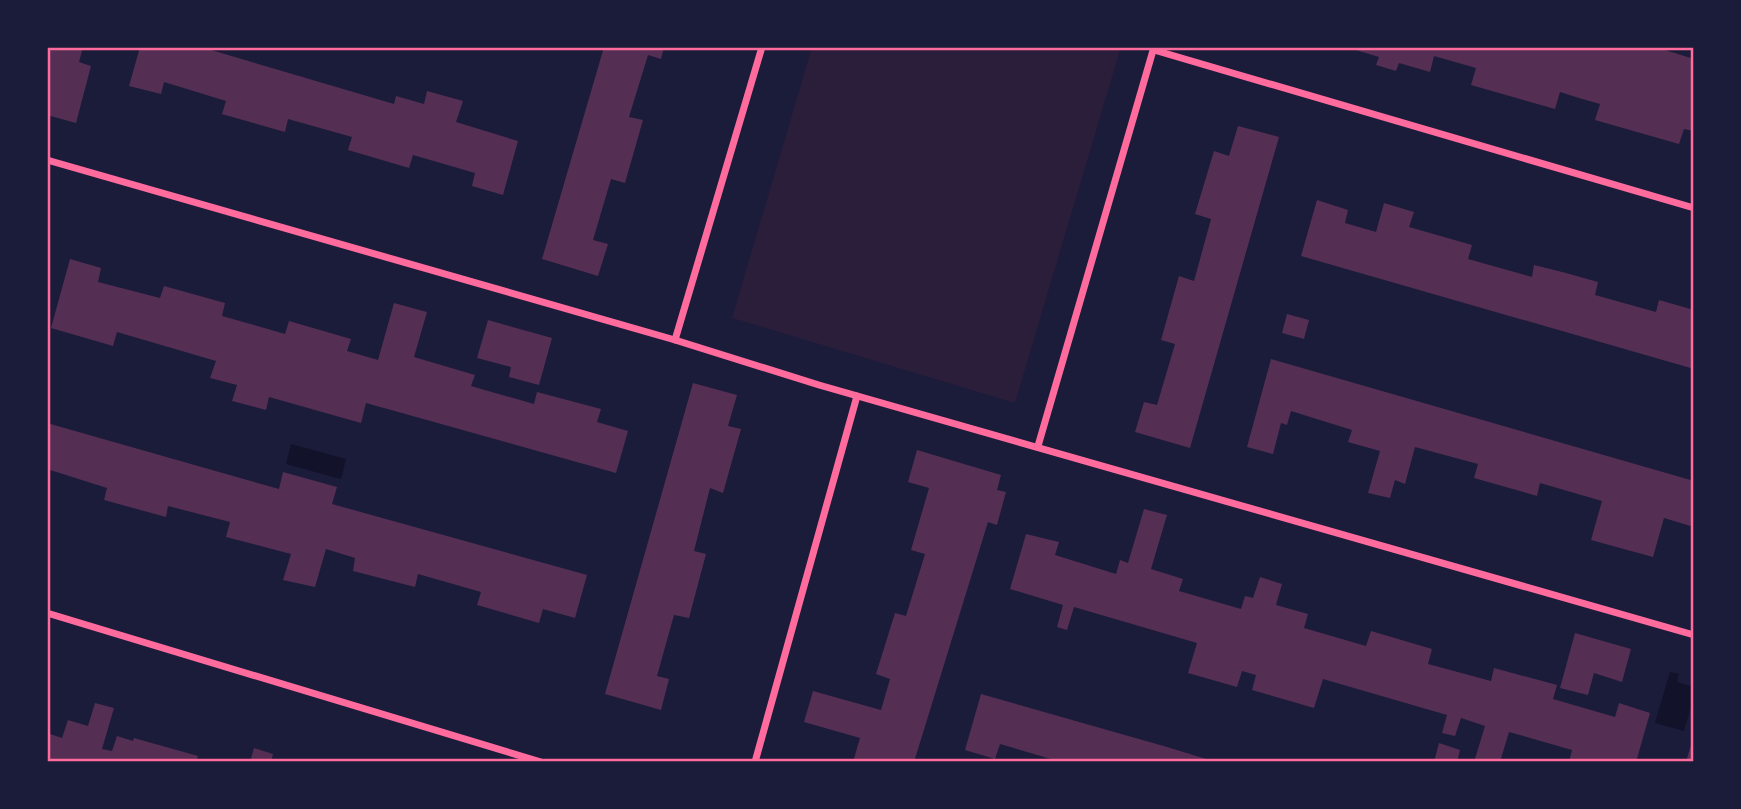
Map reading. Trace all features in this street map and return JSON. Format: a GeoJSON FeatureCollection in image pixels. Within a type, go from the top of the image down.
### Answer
{"type":"FeatureCollection","features":[{"type":"Feature","properties":{"kind":"street"},"geometry":{"type":"LineString","coordinates":[[675,340],[762,47]]}},
{"type":"Feature","properties":{"kind":"street"},"geometry":{"type":"LineString","coordinates":[[1038,446],[1154,49],[1694,208]]}},
{"type":"Feature","properties":{"kind":"street"},"geometry":{"type":"LineString","coordinates":[[47,160],[675,340],[856,396],[1694,635]]}},
{"type":"Feature","properties":{"kind":"street"},"geometry":{"type":"LineString","coordinates":[[755,762],[856,396]]}},
{"type":"Feature","properties":{"kind":"street"},"geometry":{"type":"LineString","coordinates":[[47,612],[541,762]]}},
{"type":"Feature","properties":{"kind":"shaded area"},"geometry":{"type":"Polygon","coordinates":[[[812,47],[1121,47],[1015,403],[732,318],[812,47]]]}},
{"type":"Feature","properties":{"kind":"shaded area"},"geometry":{"type":"Polygon","coordinates":[[[291,444],[346,459],[341,479],[286,464],[291,444]]]}},
{"type":"Feature","properties":{"kind":"shaded area"},"geometry":{"type":"Polygon","coordinates":[[[1670,672],[1679,674],[1677,682],[1694,687],[1684,731],[1655,723],[1670,672]]]}},
{"type":"Feature","properties":{"kind":"building"},"geometry":{"type":"Polygon","coordinates":[[[47,47],[83,47],[79,62],[91,66],[76,123],[47,115],[47,47]]]}},
{"type":"Feature","properties":{"kind":"building"},"geometry":{"type":"Polygon","coordinates":[[[140,47],[201,47],[394,104],[396,96],[424,104],[427,91],[463,101],[456,122],[518,141],[503,195],[472,186],[475,173],[413,155],[409,168],[348,150],[352,137],[288,119],[285,132],[222,114],[226,101],[164,82],[161,94],[129,86],[140,47]]]}},
{"type":"Feature","properties":{"kind":"building"},"geometry":{"type":"Polygon","coordinates":[[[604,47],[664,47],[661,59],[648,55],[629,117],[643,120],[625,183],[611,179],[593,240],[608,244],[598,276],[542,259],[604,47]]]}},
{"type":"Feature","properties":{"kind":"building"},"geometry":{"type":"Polygon","coordinates":[[[1346,47],[1662,47],[1694,59],[1694,131],[1684,129],[1679,144],[1595,120],[1600,104],[1560,92],[1555,109],[1471,85],[1476,68],[1434,56],[1430,72],[1399,63],[1396,71],[1376,65],[1379,57],[1346,47]]]}},
{"type":"Feature","properties":{"kind":"building"},"geometry":{"type":"Polygon","coordinates":[[[1238,126],[1279,137],[1190,448],[1135,432],[1144,402],[1157,405],[1175,344],[1161,340],[1179,276],[1194,281],[1211,219],[1195,214],[1214,151],[1229,156],[1238,126]]]}},
{"type":"Feature","properties":{"kind":"building"},"geometry":{"type":"Polygon","coordinates":[[[1317,200],[1348,210],[1345,223],[1376,232],[1384,203],[1414,212],[1409,227],[1472,245],[1468,259],[1532,277],[1534,265],[1598,282],[1595,295],[1656,312],[1659,300],[1694,310],[1694,369],[1301,256],[1317,200]]]}},
{"type":"Feature","properties":{"kind":"building"},"geometry":{"type":"Polygon","coordinates":[[[70,259],[101,268],[98,282],[160,298],[164,286],[225,303],[222,316],[285,334],[289,321],[351,339],[347,351],[378,360],[394,303],[427,312],[414,357],[475,375],[471,386],[534,404],[537,392],[601,409],[597,422],[628,431],[616,473],[366,403],[361,423],[269,397],[266,410],[232,401],[237,385],[210,378],[216,361],[117,332],[113,346],[51,328],[70,259]]]}},
{"type":"Feature","properties":{"kind":"building"},"geometry":{"type":"Polygon","coordinates":[[[1287,314],[1309,320],[1304,339],[1282,333],[1287,314]]]}},
{"type":"Feature","properties":{"kind":"building"},"geometry":{"type":"Polygon","coordinates":[[[488,320],[552,338],[539,385],[509,377],[511,367],[477,358],[488,320]]]}},
{"type":"Feature","properties":{"kind":"building"},"geometry":{"type":"Polygon","coordinates":[[[1271,359],[1694,481],[1694,527],[1664,518],[1653,557],[1591,540],[1602,501],[1540,483],[1537,496],[1474,478],[1478,464],[1415,447],[1405,484],[1395,480],[1390,498],[1368,493],[1380,451],[1348,442],[1352,430],[1291,411],[1287,425],[1281,423],[1273,454],[1247,447],[1271,359]]]}},
{"type":"Feature","properties":{"kind":"building"},"geometry":{"type":"Polygon","coordinates":[[[693,383],[737,395],[728,426],[741,429],[723,493],[710,488],[694,551],[706,554],[689,618],[674,615],[657,676],[669,679],[661,710],[605,694],[693,383]]]}},
{"type":"Feature","properties":{"kind":"building"},"geometry":{"type":"Polygon","coordinates":[[[47,423],[279,489],[283,472],[337,487],[332,504],[587,575],[575,618],[543,609],[539,623],[477,605],[481,592],[418,574],[415,587],[353,571],[355,558],[326,549],[315,587],[283,580],[291,554],[226,537],[230,522],[168,506],[166,517],[104,500],[107,488],[47,469],[47,423]]]}},
{"type":"Feature","properties":{"kind":"building"},"geometry":{"type":"Polygon","coordinates":[[[917,450],[1001,475],[997,490],[1006,492],[997,525],[988,522],[914,762],[853,762],[860,738],[804,722],[813,691],[881,710],[890,679],[876,674],[895,613],[906,616],[925,554],[911,550],[929,488],[908,482],[917,450]]]}},
{"type":"Feature","properties":{"kind":"building"},"geometry":{"type":"Polygon","coordinates":[[[1144,509],[1167,515],[1151,569],[1183,579],[1179,591],[1241,609],[1245,596],[1253,598],[1260,577],[1282,584],[1276,605],[1308,614],[1304,628],[1366,646],[1371,631],[1432,649],[1428,664],[1491,681],[1494,668],[1557,685],[1553,699],[1615,717],[1619,703],[1650,713],[1636,762],[1569,762],[1572,750],[1509,732],[1500,762],[1474,762],[1485,726],[1461,718],[1455,736],[1442,733],[1447,715],[1323,679],[1314,708],[1252,690],[1256,675],[1242,671],[1237,687],[1188,673],[1197,643],[1074,607],[1067,630],[1057,627],[1063,605],[1010,589],[1026,534],[1059,542],[1055,555],[1116,574],[1120,560],[1128,563],[1144,509]]]}},
{"type":"Feature","properties":{"kind":"building"},"geometry":{"type":"Polygon","coordinates":[[[1575,633],[1631,649],[1622,682],[1594,673],[1588,695],[1560,688],[1575,633]]]}},
{"type":"Feature","properties":{"kind":"building"},"geometry":{"type":"Polygon","coordinates":[[[981,694],[1216,762],[1061,762],[1000,744],[995,759],[965,750],[981,694]]]}},
{"type":"Feature","properties":{"kind":"building"},"geometry":{"type":"Polygon","coordinates":[[[95,703],[114,708],[102,749],[112,751],[117,736],[133,741],[134,738],[198,756],[196,762],[47,762],[47,733],[62,738],[68,720],[88,726],[95,703]]]}},
{"type":"Feature","properties":{"kind":"building"},"geometry":{"type":"Polygon","coordinates":[[[1693,738],[1694,762],[1686,762],[1693,738]]]}},
{"type":"Feature","properties":{"kind":"building"},"geometry":{"type":"Polygon","coordinates":[[[1439,743],[1460,750],[1457,762],[1434,762],[1439,743]]]}},
{"type":"Feature","properties":{"kind":"building"},"geometry":{"type":"Polygon","coordinates":[[[254,748],[273,754],[271,762],[250,762],[254,748]]]}}]}
